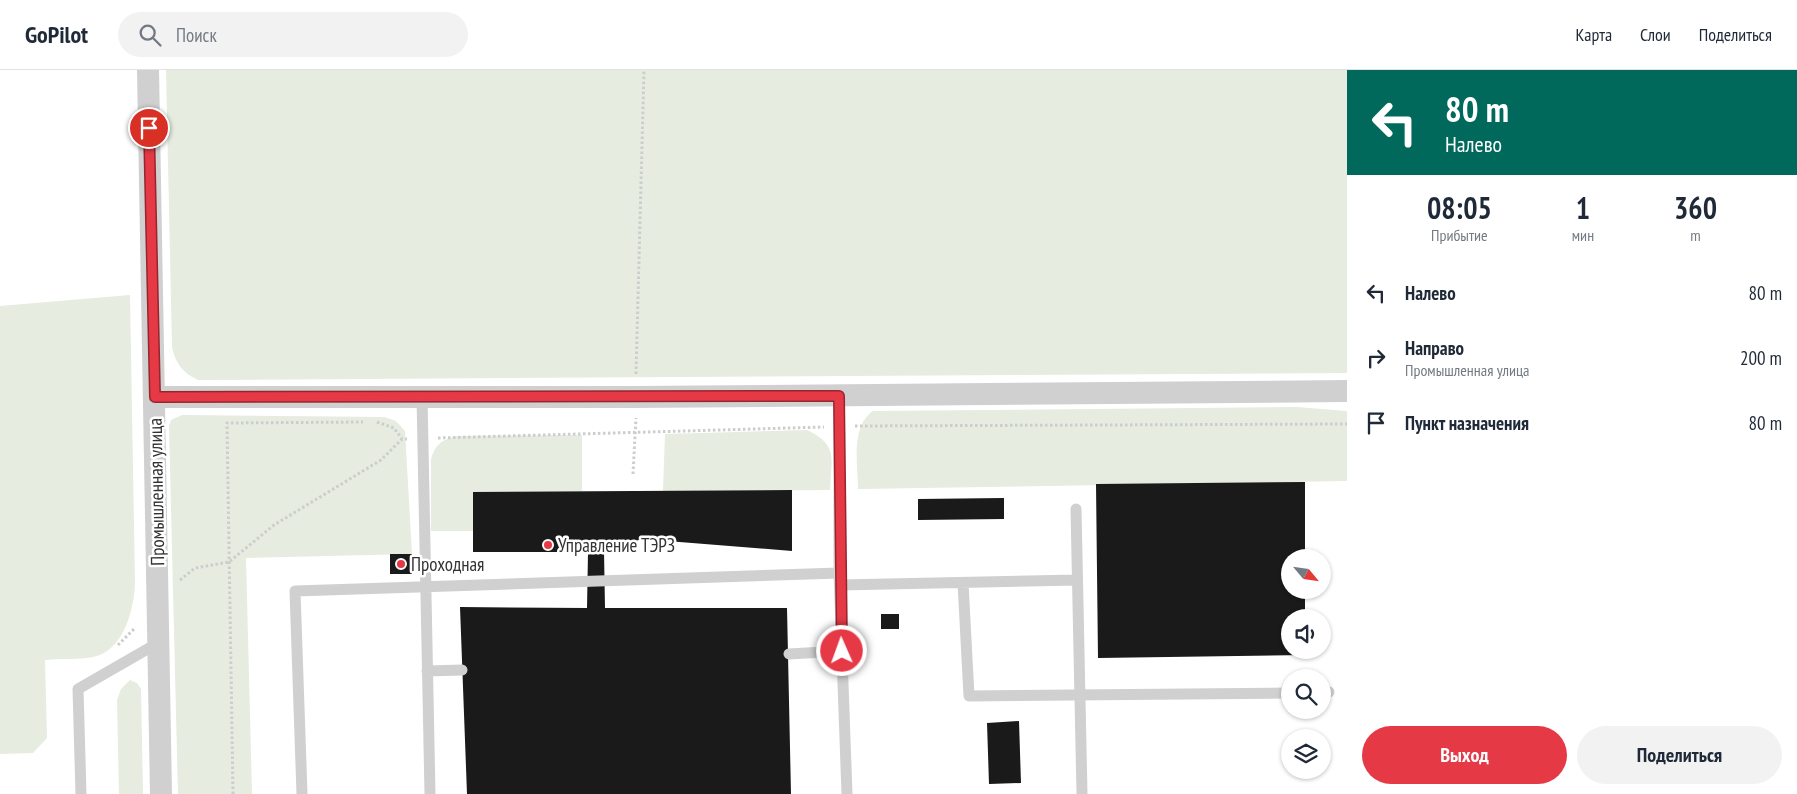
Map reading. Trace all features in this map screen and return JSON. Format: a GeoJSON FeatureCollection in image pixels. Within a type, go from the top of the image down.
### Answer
{"type":"FeatureCollection","features":[{"type":"Feature","properties":{"kind":"street","name":"Промышленная улица"},"geometry":{"type":"LineString","coordinates":[[148,70],[161,794]]}},
{"type":"Feature","properties":{"kind":"street"},"geometry":{"type":"LineString","coordinates":[[155,397],[839,396],[1347,391]]}},
{"type":"Feature","properties":{"kind":"lane"},"geometry":{"type":"LineString","coordinates":[[839,396],[840,579],[847,794]]}},
{"type":"Feature","properties":{"kind":"lane"},"geometry":{"type":"LineString","coordinates":[[422,397],[430,794]]}},
{"type":"Feature","properties":{"kind":"lane"},"geometry":{"type":"LineString","coordinates":[[1076,509],[1082,794]]}},
{"type":"Feature","properties":{"kind":"lane"},"geometry":{"type":"LineString","coordinates":[[302,794],[295,590],[840,579],[964,582],[1077,580]]}},
{"type":"Feature","properties":{"kind":"lane"},"geometry":{"type":"LineString","coordinates":[[964,582],[969,696],[1281,693]]}},
{"type":"Feature","properties":{"kind":"lane"},"geometry":{"type":"LineString","coordinates":[[81,794],[78,689],[158,643]]}},
{"type":"Feature","properties":{"kind":"lane"},"geometry":{"type":"LineString","coordinates":[[788,654],[842,651]]}},
{"type":"Feature","properties":{"kind":"lane"},"geometry":{"type":"LineString","coordinates":[[427,671],[462,670]]}},
{"type":"Feature","properties":{"kind":"path"},"geometry":{"type":"LineString","coordinates":[[634,474],[644,70]]}},
{"type":"Feature","properties":{"kind":"path"},"geometry":{"type":"LineString","coordinates":[[233,794],[227,423],[380,422],[394,428],[402,439]]}},
{"type":"Feature","properties":{"kind":"path"},"geometry":{"type":"LineString","coordinates":[[179,582],[194,568],[230,562],[274,525],[381,460],[402,439],[839,427],[1347,424]]}},
{"type":"Feature","properties":{"kind":"shaded area"},"geometry":{"type":"Polygon","coordinates":[[[166,70],[1347,70],[1347,373],[198,380],[180,367],[172,347],[166,70]]]}},
{"type":"Feature","properties":{"kind":"shaded area"},"geometry":{"type":"Polygon","coordinates":[[[130,295],[135,583],[129,616],[120,638],[104,653],[87,658],[45,660],[47,738],[33,753],[0,754],[0,306],[130,295]]]}},
{"type":"Feature","properties":{"kind":"shaded area"},"geometry":{"type":"Polygon","coordinates":[[[1297,407],[1347,411],[1347,481],[858,489],[858,436],[866,418],[873,411],[1297,407]]]}},
{"type":"Feature","properties":{"kind":"shaded area"},"geometry":{"type":"Polygon","coordinates":[[[182,415],[384,417],[396,421],[405,431],[412,554],[246,558],[252,794],[178,794],[169,426],[171,420],[182,415]]]}},
{"type":"Feature","properties":{"kind":"shaded area"},"geometry":{"type":"Polygon","coordinates":[[[807,430],[824,441],[829,447],[832,461],[830,490],[663,491],[665,434],[807,430]]]}},
{"type":"Feature","properties":{"kind":"shaded area"},"geometry":{"type":"Polygon","coordinates":[[[582,435],[582,491],[473,492],[473,531],[431,531],[431,459],[440,443],[458,436],[582,435]]]}},
{"type":"Feature","properties":{"kind":"shaded area"},"geometry":{"type":"Polygon","coordinates":[[[130,680],[137,683],[141,689],[143,794],[119,794],[117,700],[121,689],[130,680]]]}},
{"type":"Feature","properties":{"kind":"building"},"geometry":{"type":"Polygon","coordinates":[[[1305,482],[1305,549],[1281,549],[1281,599],[1305,599],[1305,609],[1281,609],[1281,655],[1098,658],[1096,484],[1305,482]]]}},
{"type":"Feature","properties":{"kind":"building"},"geometry":{"type":"Polygon","coordinates":[[[792,490],[792,551],[642,539],[604,551],[605,608],[787,608],[791,794],[467,794],[460,607],[587,608],[588,552],[473,552],[473,492],[792,490]]]}},
{"type":"Feature","properties":{"kind":"building"},"geometry":{"type":"Polygon","coordinates":[[[1004,498],[1004,519],[918,520],[918,499],[1004,498]]]}},
{"type":"Feature","properties":{"kind":"building","name":"Проходная"},"geometry":{"type":"Polygon","coordinates":[[[390,554],[412,554],[412,574],[390,574],[390,554]]]}},
{"type":"Feature","properties":{"kind":"building"},"geometry":{"type":"Polygon","coordinates":[[[881,614],[899,614],[899,629],[881,629],[881,614]]]}},
{"type":"Feature","properties":{"kind":"building"},"geometry":{"type":"Polygon","coordinates":[[[1019,721],[1021,783],[989,784],[987,723],[1019,721]]]}},
{"type":"Feature","properties":{"kind":"place","name":"Управление ТЭРЗ"},"geometry":{"type":"Point","coordinates":[548,545]}},
{"type":"Feature","properties":{"kind":"place","name":"Проходная"},"geometry":{"type":"Point","coordinates":[401,564]}},
{"type":"Feature","properties":{"kind":"route"},"geometry":{"type":"LineString","coordinates":[[149,128],[155,397],[839,396],[839,573],[842,651]]}}]}
